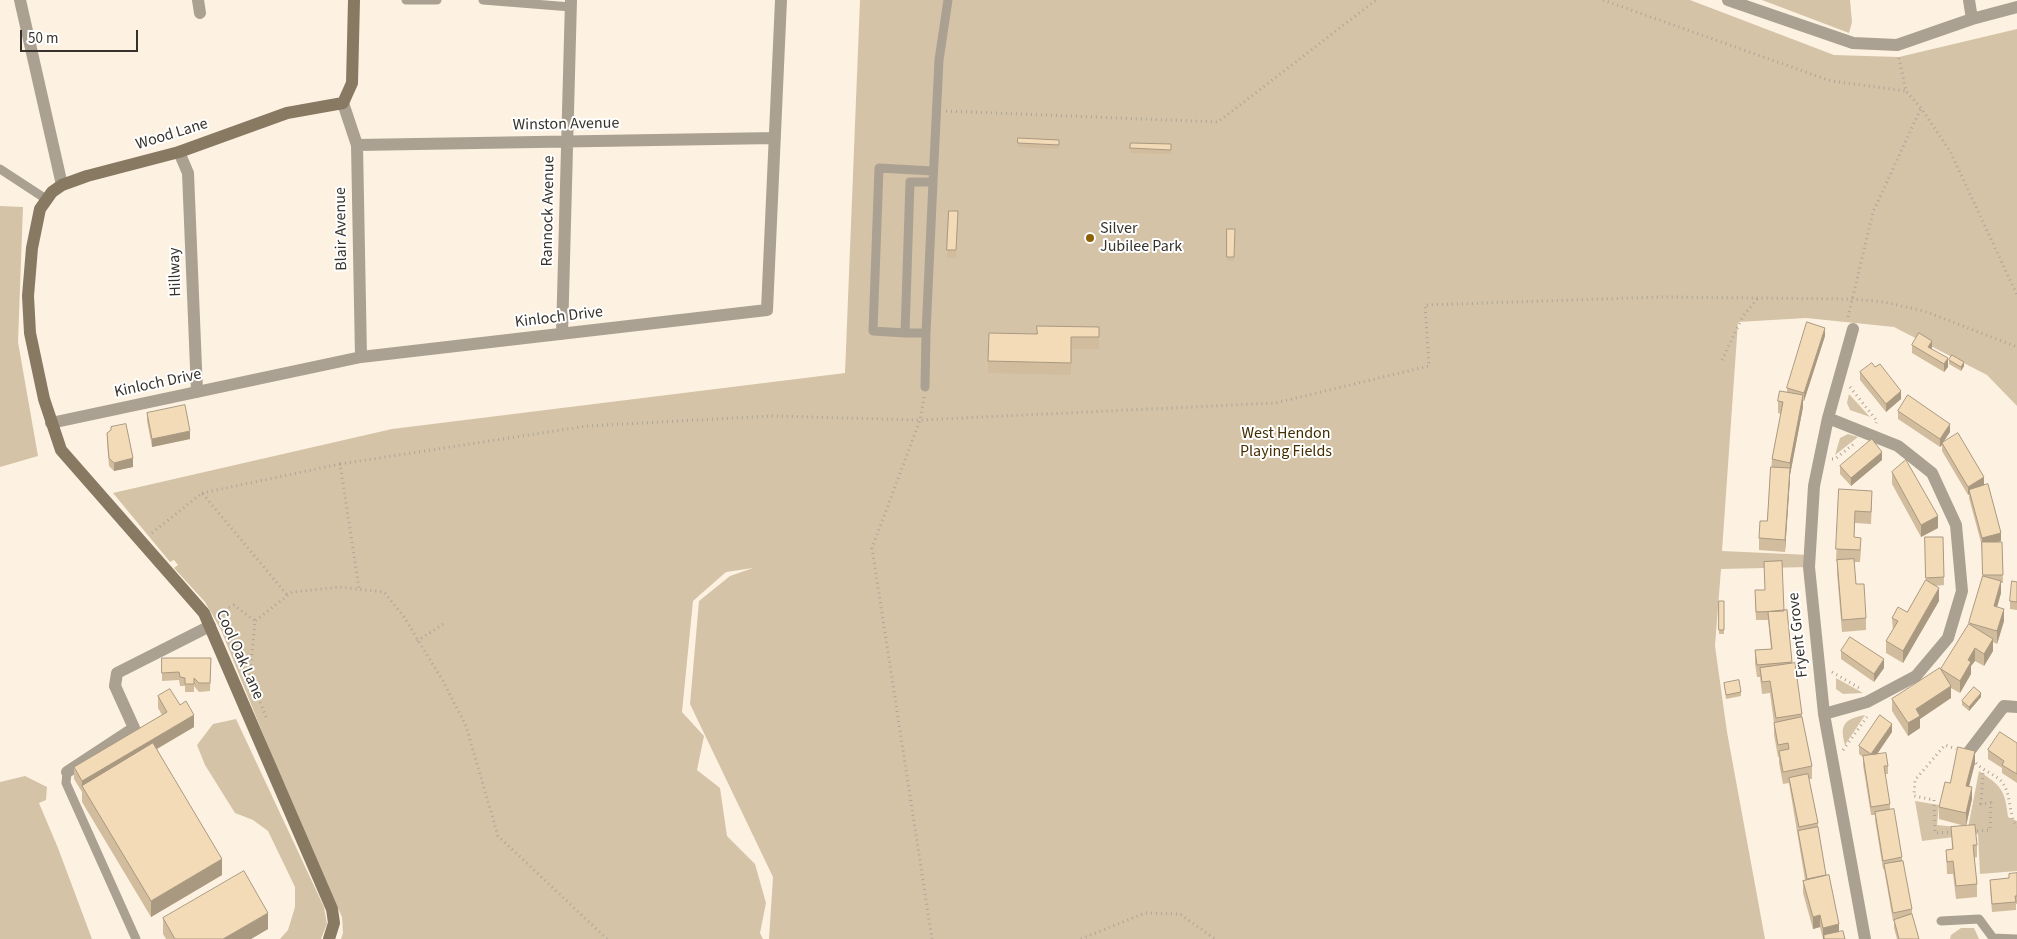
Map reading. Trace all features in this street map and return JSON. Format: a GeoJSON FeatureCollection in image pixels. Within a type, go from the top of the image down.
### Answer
{"type":"FeatureCollection","features":[{"type":"Feature","properties":{"kind":"street"},"geometry":{"type":"LineString","coordinates":[[20,0],[62,185]]}},
{"type":"Feature","properties":{"kind":"street"},"geometry":{"type":"LineString","coordinates":[[198,0],[200,13]]}},
{"type":"Feature","properties":{"kind":"street"},"geometry":{"type":"LineString","coordinates":[[343,103],[352,83],[354,0]]}},
{"type":"Feature","properties":{"kind":"street","name":"Kinloch Drive"},"geometry":{"type":"LineString","coordinates":[[51,423],[361,357],[767,310],[781,0]]}},
{"type":"Feature","properties":{"kind":"street"},"geometry":{"type":"LineString","coordinates":[[1728,0],[1853,43],[1896,45],[1972,19],[2017,7]]}},
{"type":"Feature","properties":{"kind":"street"},"geometry":{"type":"LineString","coordinates":[[1969,0],[1972,19]]}},
{"type":"Feature","properties":{"kind":"street","name":"Rannock Avenue"},"geometry":{"type":"LineString","coordinates":[[562,334],[571,4]]}},
{"type":"Feature","properties":{"kind":"street","name":"Wood Lane"},"geometry":{"type":"LineString","coordinates":[[30,333],[28,296],[32,248],[40,210],[46,199],[62,185],[87,176],[180,152],[287,113],[343,103]]}},
{"type":"Feature","properties":{"kind":"street","name":"Blair Avenue"},"geometry":{"type":"LineString","coordinates":[[343,103],[357,145],[361,357]]}},
{"type":"Feature","properties":{"kind":"street","name":"Winston Avenue"},"geometry":{"type":"LineString","coordinates":[[357,145],[775,138]]}},
{"type":"Feature","properties":{"kind":"street","name":"Hillway"},"geometry":{"type":"LineString","coordinates":[[180,152],[188,173],[197,392]]}},
{"type":"Feature","properties":{"kind":"street","name":"Fryent Grove"},"geometry":{"type":"LineString","coordinates":[[1853,329],[1819,458],[1814,486],[1809,567],[1824,714],[1865,939]]}},
{"type":"Feature","properties":{"kind":"street","name":"Cool Oak Lane"},"geometry":{"type":"LineString","coordinates":[[30,333],[51,423],[61,450],[195,601],[210,626],[332,909],[334,923],[329,939]]}},
{"type":"Feature","properties":{"kind":"street"},"geometry":{"type":"LineString","coordinates":[[1824,714],[1867,702],[1916,676],[1948,638],[1962,591],[1956,525],[1932,473],[1898,446],[1828,418]]}},
{"type":"Feature","properties":{"kind":"street"},"geometry":{"type":"LineString","coordinates":[[67,772],[134,728],[115,686],[117,673],[210,626]]}},
{"type":"Feature","properties":{"kind":"street"},"geometry":{"type":"LineString","coordinates":[[1968,753],[2004,706],[2017,707]]}},
{"type":"Feature","properties":{"kind":"lane"},"geometry":{"type":"LineString","coordinates":[[406,0],[436,0]]}},
{"type":"Feature","properties":{"kind":"lane"},"geometry":{"type":"LineString","coordinates":[[482,0],[571,4]]}},
{"type":"Feature","properties":{"kind":"lane"},"geometry":{"type":"LineString","coordinates":[[926,387],[926,333],[936,111],[939,60],[948,0]]}},
{"type":"Feature","properties":{"kind":"lane"},"geometry":{"type":"LineString","coordinates":[[926,333],[873,331],[879,168],[933,171]]}},
{"type":"Feature","properties":{"kind":"lane"},"geometry":{"type":"LineString","coordinates":[[0,169],[46,199]]}},
{"type":"Feature","properties":{"kind":"lane"},"geometry":{"type":"LineString","coordinates":[[905,333],[910,182],[933,182]]}},
{"type":"Feature","properties":{"kind":"lane"},"geometry":{"type":"LineString","coordinates":[[67,772],[66,783],[136,939]]}},
{"type":"Feature","properties":{"kind":"lane"},"geometry":{"type":"LineString","coordinates":[[1941,921],[1978,919],[1992,938],[2016,939]]}},
{"type":"Feature","properties":{"kind":"path"},"geometry":{"type":"LineString","coordinates":[[936,111],[1218,122],[1376,0]]}},
{"type":"Feature","properties":{"kind":"path"},"geometry":{"type":"LineString","coordinates":[[1603,0],[1831,81],[1906,91]]}},
{"type":"Feature","properties":{"kind":"path"},"geometry":{"type":"LineString","coordinates":[[1896,45],[1906,91],[1921,108],[1950,151],[2017,295]]}},
{"type":"Feature","properties":{"kind":"path"},"geometry":{"type":"LineString","coordinates":[[1853,329],[1847,315],[1873,212],[1921,108]]}},
{"type":"Feature","properties":{"kind":"path"},"geometry":{"type":"LineString","coordinates":[[152,532],[202,493],[340,464],[587,426],[770,416],[920,420],[1275,403],[1430,366],[1425,305],[1661,297],[1852,299],[1884,302],[1924,311],[2017,347]]}},
{"type":"Feature","properties":{"kind":"path"},"geometry":{"type":"LineString","coordinates":[[1722,360],[1743,316],[1759,297]]}},
{"type":"Feature","properties":{"kind":"path"},"geometry":{"type":"LineString","coordinates":[[1819,458],[1835,459],[1871,434],[1877,421],[1847,384],[1838,381]]}},
{"type":"Feature","properties":{"kind":"path"},"geometry":{"type":"LineString","coordinates":[[926,387],[920,420],[872,548],[932,939]]}},
{"type":"Feature","properties":{"kind":"path"},"geometry":{"type":"LineString","coordinates":[[340,464],[359,588]]}},
{"type":"Feature","properties":{"kind":"path"},"geometry":{"type":"LineString","coordinates":[[202,493],[288,596]]}},
{"type":"Feature","properties":{"kind":"path"},"geometry":{"type":"LineString","coordinates":[[267,721],[250,676],[255,620],[292,592],[340,587],[384,592],[404,617],[443,681],[466,726],[498,836],[607,939]]}},
{"type":"Feature","properties":{"kind":"path"},"geometry":{"type":"LineString","coordinates":[[220,612],[234,605],[255,620]]}},
{"type":"Feature","properties":{"kind":"path"},"geometry":{"type":"LineString","coordinates":[[417,641],[445,622]]}},
{"type":"Feature","properties":{"kind":"path"},"geometry":{"type":"LineString","coordinates":[[1983,771],[1981,804],[1990,803],[1990,830],[1935,833],[1934,800],[1914,796],[1915,780],[1945,745],[1968,753],[1983,771],[2002,782],[2010,801],[2013,822],[2017,827]]}},
{"type":"Feature","properties":{"kind":"path"},"geometry":{"type":"LineString","coordinates":[[1081,939],[1145,913],[1180,914],[1215,939]]}},
{"type":"Feature","properties":{"kind":"green space","name":"West Hendon Playing Fields"},"geometry":{"type":"Polygon","coordinates":[[[860,0],[1690,0],[1834,55],[1899,57],[2017,29],[2017,406],[1987,375],[1894,327],[1806,318],[1738,322],[1722,551],[1810,555],[1809,567],[1721,569],[1715,646],[1727,732],[1765,939],[769,939],[773,877],[690,704],[699,601],[730,576],[753,568],[726,572],[693,601],[682,712],[704,736],[697,770],[720,788],[727,836],[755,864],[766,903],[760,933],[763,939],[341,939],[343,933],[342,917],[299,823],[221,630],[205,602],[174,568],[178,565],[174,560],[170,562],[113,493],[392,429],[845,373],[860,0]]]}},
{"type":"Feature","properties":{"kind":"green space"},"geometry":{"type":"Polygon","coordinates":[[[1762,0],[1850,0],[1852,22],[1849,33],[1762,0]]]}},
{"type":"Feature","properties":{"kind":"green space"},"geometry":{"type":"Polygon","coordinates":[[[0,206],[23,207],[18,342],[38,456],[0,467],[0,206]]]}},
{"type":"Feature","properties":{"kind":"green space"},"geometry":{"type":"Polygon","coordinates":[[[1849,394],[1870,417],[1850,410],[1847,403],[1849,394]]]}},
{"type":"Feature","properties":{"kind":"green space"},"geometry":{"type":"Polygon","coordinates":[[[1848,434],[1858,437],[1835,455],[1840,438],[1848,434]]]}},
{"type":"Feature","properties":{"kind":"green space"},"geometry":{"type":"Polygon","coordinates":[[[1836,678],[1863,693],[1843,694],[1836,689],[1836,678]]]}},
{"type":"Feature","properties":{"kind":"green space"},"geometry":{"type":"Polygon","coordinates":[[[1865,715],[1845,745],[1843,727],[1845,724],[1853,718],[1865,715]]]}},
{"type":"Feature","properties":{"kind":"green space"},"geometry":{"type":"Polygon","coordinates":[[[236,719],[324,907],[327,924],[321,939],[280,939],[288,930],[295,907],[295,887],[268,831],[253,820],[235,813],[205,765],[197,745],[213,724],[236,719]]]}},
{"type":"Feature","properties":{"kind":"green space"},"geometry":{"type":"Polygon","coordinates":[[[1979,771],[2001,789],[2008,817],[2017,821],[2017,871],[1980,874],[1978,834],[1922,841],[1915,801],[1939,805],[1937,825],[1968,828],[1979,771]]]}},
{"type":"Feature","properties":{"kind":"green space"},"geometry":{"type":"Polygon","coordinates":[[[25,776],[47,787],[46,800],[39,803],[92,939],[0,939],[0,782],[25,776]]]}},
{"type":"Feature","properties":{"kind":"green space"},"geometry":{"type":"Polygon","coordinates":[[[1961,928],[1974,928],[1979,939],[1950,939],[1951,935],[1961,928]]]}},
{"type":"Feature","properties":{"kind":"building"},"geometry":{"type":"Polygon","coordinates":[[[1018,138],[1059,140],[1059,145],[1018,143],[1018,138]]]}},
{"type":"Feature","properties":{"kind":"building"},"geometry":{"type":"Polygon","coordinates":[[[1131,143],[1171,144],[1171,150],[1130,148],[1131,143]]]}},
{"type":"Feature","properties":{"kind":"building"},"geometry":{"type":"Polygon","coordinates":[[[949,211],[958,211],[956,250],[947,250],[949,211]]]}},
{"type":"Feature","properties":{"kind":"building"},"geometry":{"type":"Polygon","coordinates":[[[1227,229],[1235,229],[1234,257],[1227,257],[1227,229]]]}},
{"type":"Feature","properties":{"kind":"building"},"geometry":{"type":"Polygon","coordinates":[[[1807,322],[1825,328],[1804,393],[1787,388],[1807,322]]]}},
{"type":"Feature","properties":{"kind":"building"},"geometry":{"type":"Polygon","coordinates":[[[1037,326],[1099,327],[1099,337],[1071,337],[1071,363],[988,361],[989,333],[1037,334],[1037,326]]]}},
{"type":"Feature","properties":{"kind":"building"},"geometry":{"type":"Polygon","coordinates":[[[1919,333],[1932,341],[1928,347],[1948,358],[1944,364],[1912,345],[1919,333]]]}},
{"type":"Feature","properties":{"kind":"building"},"geometry":{"type":"Polygon","coordinates":[[[1952,355],[1964,362],[1961,367],[1949,360],[1952,355]]]}},
{"type":"Feature","properties":{"kind":"building"},"geometry":{"type":"Polygon","coordinates":[[[1872,363],[1875,367],[1880,364],[1901,391],[1886,404],[1860,372],[1872,363]]]}},
{"type":"Feature","properties":{"kind":"building"},"geometry":{"type":"Polygon","coordinates":[[[1780,391],[1803,395],[1790,463],[1772,459],[1783,402],[1778,401],[1780,391]]]}},
{"type":"Feature","properties":{"kind":"building"},"geometry":{"type":"Polygon","coordinates":[[[1908,395],[1950,424],[1940,439],[1898,411],[1908,395]]]}},
{"type":"Feature","properties":{"kind":"building"},"geometry":{"type":"Polygon","coordinates":[[[185,405],[190,431],[152,439],[147,413],[185,405]]]}},
{"type":"Feature","properties":{"kind":"building"},"geometry":{"type":"Polygon","coordinates":[[[126,424],[133,458],[114,463],[109,458],[107,433],[111,430],[111,427],[126,424]]]}},
{"type":"Feature","properties":{"kind":"building"},"geometry":{"type":"Polygon","coordinates":[[[1958,433],[1984,477],[1968,487],[1942,443],[1958,433]]]}},
{"type":"Feature","properties":{"kind":"building"},"geometry":{"type":"Polygon","coordinates":[[[1872,439],[1882,452],[1851,478],[1840,466],[1872,439]]]}},
{"type":"Feature","properties":{"kind":"building"},"geometry":{"type":"Polygon","coordinates":[[[1906,460],[1938,516],[1921,525],[1892,472],[1906,460]]]}},
{"type":"Feature","properties":{"kind":"building"},"geometry":{"type":"Polygon","coordinates":[[[1771,467],[1790,468],[1785,540],[1759,538],[1760,521],[1767,521],[1771,467]]]}},
{"type":"Feature","properties":{"kind":"building"},"geometry":{"type":"Polygon","coordinates":[[[1988,484],[2001,533],[1982,538],[1969,490],[1988,484]]]}},
{"type":"Feature","properties":{"kind":"building"},"geometry":{"type":"Polygon","coordinates":[[[1839,489],[1872,491],[1871,512],[1855,511],[1854,537],[1861,538],[1860,550],[1836,549],[1839,489]]]}},
{"type":"Feature","properties":{"kind":"building"},"geometry":{"type":"Polygon","coordinates":[[[1925,537],[1943,537],[1944,577],[1926,578],[1925,537]]]}},
{"type":"Feature","properties":{"kind":"building"},"geometry":{"type":"Polygon","coordinates":[[[1982,542],[2002,542],[2003,575],[1983,575],[1982,542]]]}},
{"type":"Feature","properties":{"kind":"building"},"geometry":{"type":"Polygon","coordinates":[[[1854,559],[1856,584],[1864,584],[1866,618],[1842,620],[1837,560],[1854,559]]]}},
{"type":"Feature","properties":{"kind":"building"},"geometry":{"type":"Polygon","coordinates":[[[1782,561],[1784,611],[1756,612],[1755,590],[1765,590],[1764,562],[1782,561]]]}},
{"type":"Feature","properties":{"kind":"building"},"geometry":{"type":"Polygon","coordinates":[[[1983,576],[2001,581],[1994,606],[2004,609],[1997,631],[1969,623],[1983,576]]]}},
{"type":"Feature","properties":{"kind":"building"},"geometry":{"type":"Polygon","coordinates":[[[1926,580],[1939,588],[1903,651],[1886,641],[1898,621],[1892,618],[1898,607],[1907,612],[1926,580]]]}},
{"type":"Feature","properties":{"kind":"building"},"geometry":{"type":"Polygon","coordinates":[[[2012,581],[2017,582],[2017,602],[2010,601],[2012,581]]]}},
{"type":"Feature","properties":{"kind":"building"},"geometry":{"type":"Polygon","coordinates":[[[1719,601],[1724,601],[1724,630],[1719,630],[1719,601]]]}},
{"type":"Feature","properties":{"kind":"building"},"geometry":{"type":"Polygon","coordinates":[[[1787,610],[1792,662],[1757,665],[1755,650],[1772,649],[1768,612],[1787,610]]]}},
{"type":"Feature","properties":{"kind":"building"},"geometry":{"type":"Polygon","coordinates":[[[1969,624],[1993,639],[1984,654],[1975,648],[1968,660],[1971,662],[1960,681],[1941,669],[1969,624]]]}},
{"type":"Feature","properties":{"kind":"building"},"geometry":{"type":"Polygon","coordinates":[[[1850,637],[1884,659],[1874,674],[1841,651],[1850,637]]]}},
{"type":"Feature","properties":{"kind":"building"},"geometry":{"type":"Polygon","coordinates":[[[162,658],[211,658],[210,683],[199,683],[194,678],[194,684],[185,684],[185,678],[180,677],[179,672],[162,673],[162,658]]]}},
{"type":"Feature","properties":{"kind":"building"},"geometry":{"type":"Polygon","coordinates":[[[1795,663],[1802,714],[1776,718],[1770,681],[1762,682],[1760,668],[1795,663]]]}},
{"type":"Feature","properties":{"kind":"building"},"geometry":{"type":"Polygon","coordinates":[[[1940,668],[1951,686],[1916,709],[1920,716],[1908,723],[1892,699],[1940,668]]]}},
{"type":"Feature","properties":{"kind":"building"},"geometry":{"type":"Polygon","coordinates":[[[1739,680],[1741,692],[1726,695],[1724,683],[1739,680]]]}},
{"type":"Feature","properties":{"kind":"building"},"geometry":{"type":"Polygon","coordinates":[[[1974,687],[1981,693],[1969,707],[1962,701],[1974,687]]]}},
{"type":"Feature","properties":{"kind":"building"},"geometry":{"type":"Polygon","coordinates":[[[170,689],[180,705],[186,701],[194,715],[82,781],[74,767],[167,712],[158,696],[170,689]]]}},
{"type":"Feature","properties":{"kind":"building"},"geometry":{"type":"Polygon","coordinates":[[[1880,715],[1892,724],[1871,754],[1859,746],[1880,715]]]}},
{"type":"Feature","properties":{"kind":"building"},"geometry":{"type":"Polygon","coordinates":[[[1802,717],[1812,766],[1783,772],[1779,751],[1789,749],[1788,743],[1778,745],[1774,723],[1802,717]]]}},
{"type":"Feature","properties":{"kind":"building"},"geometry":{"type":"Polygon","coordinates":[[[2000,732],[2017,743],[2017,774],[2002,765],[2004,761],[1988,750],[2000,732]]]}},
{"type":"Feature","properties":{"kind":"building"},"geometry":{"type":"Polygon","coordinates":[[[153,743],[222,859],[151,901],[82,786],[153,743]]]}},
{"type":"Feature","properties":{"kind":"building"},"geometry":{"type":"Polygon","coordinates":[[[1958,747],[1975,751],[1966,786],[1972,787],[1966,813],[1939,807],[1945,782],[1950,783],[1958,747]]]}},
{"type":"Feature","properties":{"kind":"building"},"geometry":{"type":"Polygon","coordinates":[[[1886,753],[1888,766],[1884,766],[1890,804],[1871,807],[1863,756],[1886,753]]]}},
{"type":"Feature","properties":{"kind":"building"},"geometry":{"type":"Polygon","coordinates":[[[1808,774],[1818,823],[1799,827],[1789,778],[1808,774]]]}},
{"type":"Feature","properties":{"kind":"building"},"geometry":{"type":"Polygon","coordinates":[[[1894,809],[1902,857],[1883,861],[1875,812],[1894,809]]]}},
{"type":"Feature","properties":{"kind":"building"},"geometry":{"type":"Polygon","coordinates":[[[1975,825],[1977,845],[1973,845],[1977,884],[1956,886],[1953,861],[1947,862],[1946,850],[1953,849],[1951,827],[1975,825]]]}},
{"type":"Feature","properties":{"kind":"building"},"geometry":{"type":"Polygon","coordinates":[[[1818,827],[1826,875],[1807,879],[1798,831],[1818,827]]]}},
{"type":"Feature","properties":{"kind":"building"},"geometry":{"type":"Polygon","coordinates":[[[1903,861],[1912,909],[1893,913],[1884,864],[1903,861]]]}},
{"type":"Feature","properties":{"kind":"building"},"geometry":{"type":"Polygon","coordinates":[[[244,871],[268,913],[223,939],[175,939],[163,918],[244,871]]]}},
{"type":"Feature","properties":{"kind":"building"},"geometry":{"type":"Polygon","coordinates":[[[2017,873],[2016,902],[1992,904],[1990,880],[2009,878],[2009,874],[2017,873]]]}},
{"type":"Feature","properties":{"kind":"building"},"geometry":{"type":"Polygon","coordinates":[[[1829,875],[1839,924],[1823,928],[1820,915],[1813,917],[1803,881],[1829,875]]]}},
{"type":"Feature","properties":{"kind":"building"},"geometry":{"type":"Polygon","coordinates":[[[1912,914],[1919,939],[1899,939],[1894,920],[1912,914]]]}},
{"type":"Feature","properties":{"kind":"building"},"geometry":{"type":"Polygon","coordinates":[[[1843,931],[1845,939],[1824,939],[1824,935],[1843,931]]]}},
{"type":"Feature","properties":{"kind":"place","name":"Silver Jubilee Park"},"geometry":{"type":"Point","coordinates":[1090,238]}}]}
